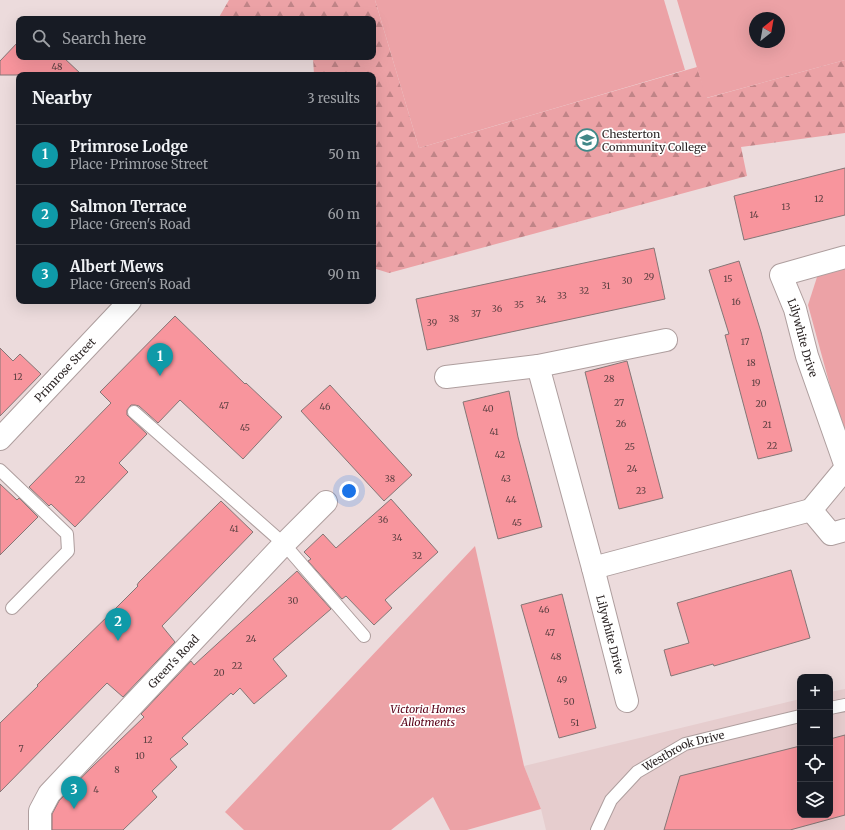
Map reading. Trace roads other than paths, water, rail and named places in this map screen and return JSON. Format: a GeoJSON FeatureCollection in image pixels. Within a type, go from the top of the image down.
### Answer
{"type":"FeatureCollection","features":[{"type":"Feature","properties":{"kind":"street","name":"Lilywhite Drive"},"geometry":{"type":"LineString","coordinates":[[845,257],[781,275],[795,309],[807,356],[845,464]]}},
{"type":"Feature","properties":{"kind":"street","name":"Primrose Street"},"geometry":{"type":"LineString","coordinates":[[0,439],[127,304]]}},
{"type":"Feature","properties":{"kind":"street"},"geometry":{"type":"LineString","coordinates":[[446,377],[538,366],[666,340]]}},
{"type":"Feature","properties":{"kind":"street","name":"Lilywhite Drive"},"geometry":{"type":"LineString","coordinates":[[538,366],[593,568],[627,701]]}},
{"type":"Feature","properties":{"kind":"street"},"geometry":{"type":"LineString","coordinates":[[593,568],[811,510],[845,469]]}},
{"type":"Feature","properties":{"kind":"street","name":"Green's Road"},"geometry":{"type":"LineString","coordinates":[[40,830],[40,811],[49,794],[284,544],[326,502]]}},
{"type":"Feature","properties":{"kind":"street"},"geometry":{"type":"LineString","coordinates":[[811,510],[831,534],[845,530]]}},
{"type":"Feature","properties":{"kind":"lane"},"geometry":{"type":"LineString","coordinates":[[134,412],[284,544],[364,636]]}},
{"type":"Feature","properties":{"kind":"lane"},"geometry":{"type":"LineString","coordinates":[[0,470],[66,534],[68,551],[12,608]]}},
{"type":"Feature","properties":{"kind":"lane"},"geometry":{"type":"LineString","coordinates":[[833,707],[845,705]]}},
{"type":"Feature","properties":{"kind":"lane","name":"Westbrook Drive"},"geometry":{"type":"LineString","coordinates":[[597,830],[611,800],[637,772],[685,744],[797,717]]}},
{"type":"Feature","properties":{"kind":"place","name":"Chesterton Community College"},"geometry":{"type":"Point","coordinates":[587,140]}},
{"type":"Feature","properties":{"kind":"place","name":"Primrose Lodge"},"geometry":{"type":"Point","coordinates":[160,376]}},
{"type":"Feature","properties":{"kind":"place","name":"Salmon Terrace"},"geometry":{"type":"Point","coordinates":[118,641]}},
{"type":"Feature","properties":{"kind":"place","name":"Albert Mews"},"geometry":{"type":"Point","coordinates":[74,809]}},
{"type":"Feature","properties":{"kind":"park label","name":"Victoria Homes Allotments"},"geometry":{"type":"Point","coordinates":[428,715]}}]}
